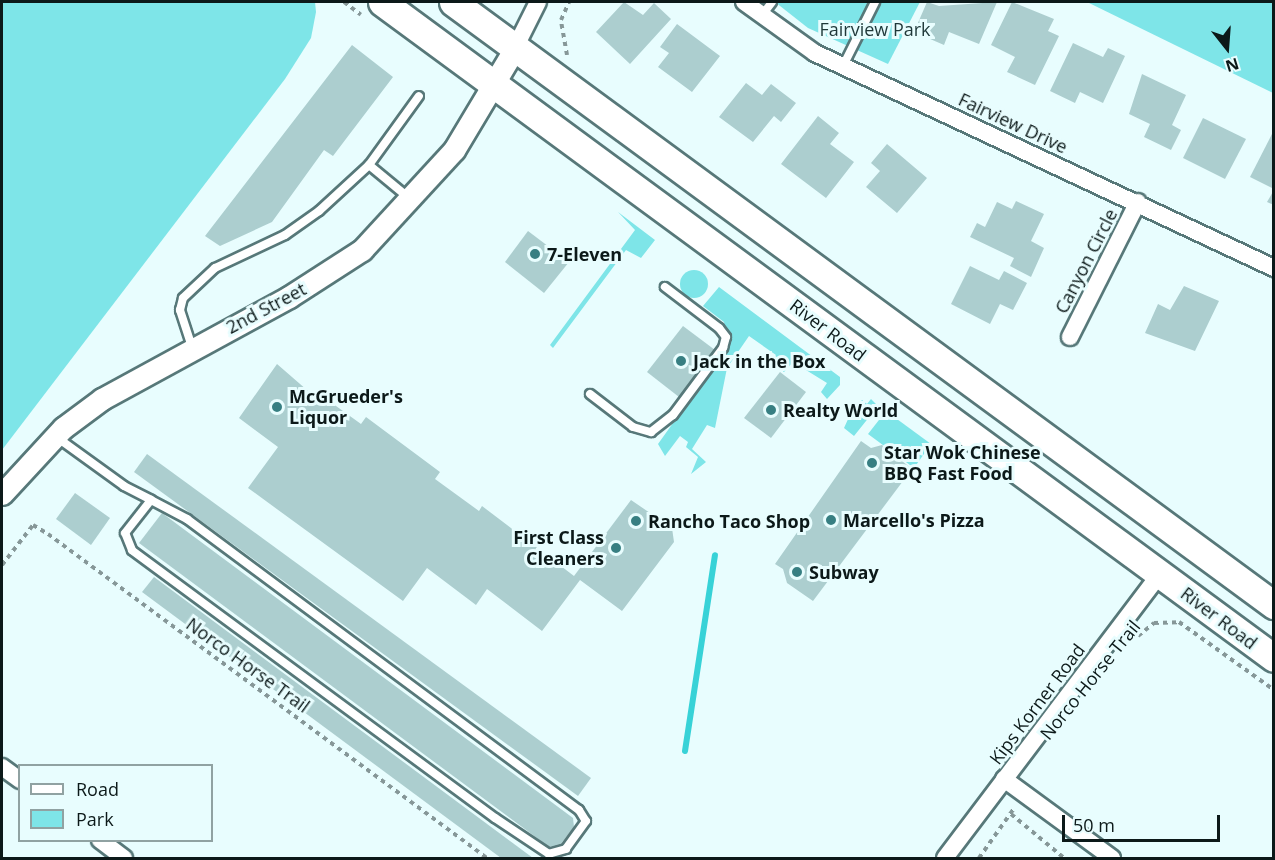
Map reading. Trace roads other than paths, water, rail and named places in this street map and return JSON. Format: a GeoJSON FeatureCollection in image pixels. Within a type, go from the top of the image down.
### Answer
{"type":"FeatureCollection","features":[{"type":"Feature","properties":{"kind":"main road"},"geometry":{"type":"LineString","coordinates":[[453,2],[1274,605]]}},
{"type":"Feature","properties":{"kind":"main road","name":"River Road"},"geometry":{"type":"LineString","coordinates":[[372,10],[495,83],[1274,658]]}},
{"type":"Feature","properties":{"kind":"street"},"geometry":{"type":"LineString","coordinates":[[515,48],[538,2]]}},
{"type":"Feature","properties":{"kind":"street","name":"Fairview Drive"},"geometry":{"type":"LineString","coordinates":[[744,2],[767,8],[843,66],[1274,268]]}},
{"type":"Feature","properties":{"kind":"street","name":"2nd Street"},"geometry":{"type":"LineString","coordinates":[[2,494],[55,436],[102,399],[192,347],[322,278],[362,250],[454,150],[515,48]]}},
{"type":"Feature","properties":{"kind":"street","name":"Canyon Circle"},"geometry":{"type":"LineString","coordinates":[[1070,337],[1137,202]]}},
{"type":"Feature","properties":{"kind":"street","name":"Kips Korner Road"},"geometry":{"type":"LineString","coordinates":[[945,858],[1160,574]]}},
{"type":"Feature","properties":{"kind":"street"},"geometry":{"type":"LineString","coordinates":[[2,767],[18,779]]}},
{"type":"Feature","properties":{"kind":"street"},"geometry":{"type":"LineString","coordinates":[[1004,779],[1112,858]]}},
{"type":"Feature","properties":{"kind":"street"},"geometry":{"type":"LineString","coordinates":[[103,842],[124,858]]}},
{"type":"Feature","properties":{"kind":"lane"},"geometry":{"type":"LineString","coordinates":[[843,66],[875,2]]}},
{"type":"Feature","properties":{"kind":"lane"},"geometry":{"type":"LineString","coordinates":[[192,347],[180,310],[183,298],[215,268],[285,235],[319,211],[369,165],[419,96]]}},
{"type":"Feature","properties":{"kind":"lane"},"geometry":{"type":"LineString","coordinates":[[369,165],[409,198]]}},
{"type":"Feature","properties":{"kind":"lane"},"geometry":{"type":"LineString","coordinates":[[590,394],[633,427],[651,432],[673,415],[723,348],[726,337],[719,328],[665,287]]}},
{"type":"Feature","properties":{"kind":"lane"},"geometry":{"type":"LineString","coordinates":[[55,436],[151,500],[187,519],[579,810],[586,821],[566,849],[549,854],[495,818],[132,550],[125,533],[151,500]]}},
{"type":"Feature","properties":{"kind":"waterway"},"geometry":{"type":"LineString","coordinates":[[685,751],[715,555]]}},
{"type":"Feature","properties":{"kind":"place","name":"7-Eleven"},"geometry":{"type":"Point","coordinates":[535,254]}},
{"type":"Feature","properties":{"kind":"place","name":"Jack in the Box"},"geometry":{"type":"Point","coordinates":[681,361]}},
{"type":"Feature","properties":{"kind":"place","name":"McGrueder's Liquor"},"geometry":{"type":"Point","coordinates":[277,407]}},
{"type":"Feature","properties":{"kind":"place","name":"Realty World"},"geometry":{"type":"Point","coordinates":[771,410]}},
{"type":"Feature","properties":{"kind":"place","name":"Star Wok Chinese BBQ Fast Food"},"geometry":{"type":"Point","coordinates":[872,463]}},
{"type":"Feature","properties":{"kind":"place","name":"Marcello's Pizza"},"geometry":{"type":"Point","coordinates":[831,520]}},
{"type":"Feature","properties":{"kind":"place","name":"Rancho Taco Shop"},"geometry":{"type":"Point","coordinates":[636,521]}},
{"type":"Feature","properties":{"kind":"place","name":"First Class Cleaners"},"geometry":{"type":"Point","coordinates":[616,548]}},
{"type":"Feature","properties":{"kind":"place","name":"Subway"},"geometry":{"type":"Point","coordinates":[797,572]}},
{"type":"Feature","properties":{"kind":"park label","name":"Fairview Park"},"geometry":{"type":"Point","coordinates":[875,29]}}]}
